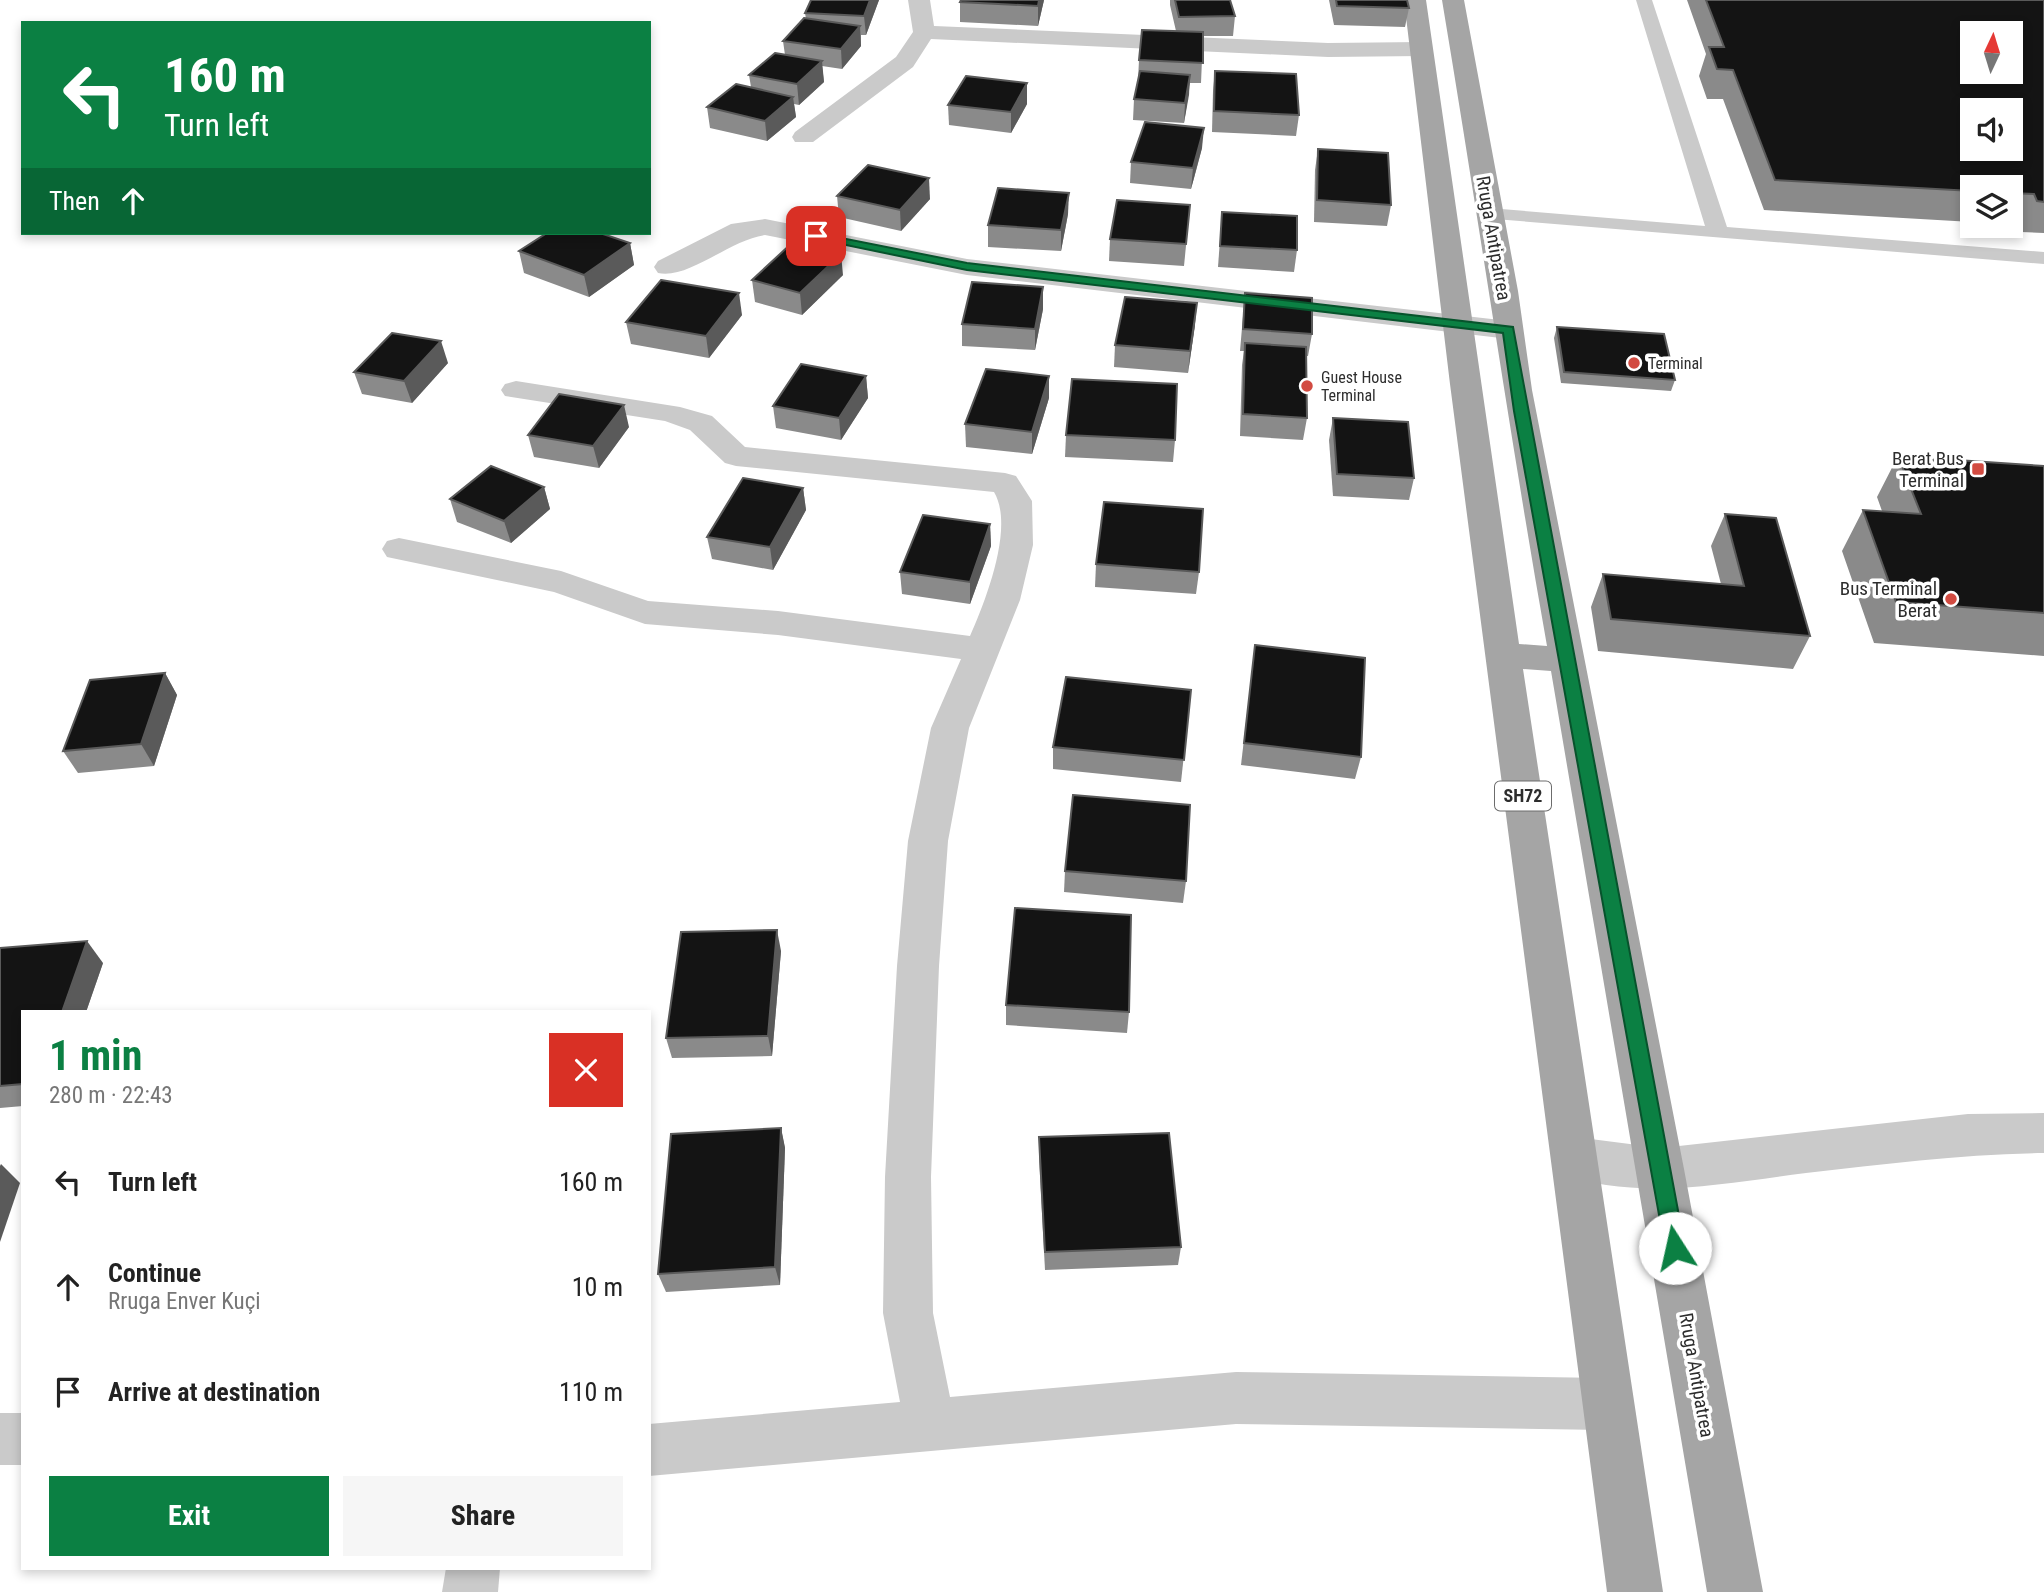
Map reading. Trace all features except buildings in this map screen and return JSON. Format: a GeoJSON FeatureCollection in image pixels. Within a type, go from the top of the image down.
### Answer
{"type":"FeatureCollection","features":[{"type":"Feature","properties":{"kind":"main road","name":"SH72"},"geometry":{"type":"LineString","coordinates":[[1415,0],[1455,324],[1575,1158],[1605,1404],[1635,1592]]}},
{"type":"Feature","properties":{"kind":"main road","name":"Rruga Antipatrea"},"geometry":{"type":"LineString","coordinates":[[1453,0],[1567,660],[1661,1169],[1735,1592]]}},
{"type":"Feature","properties":{"kind":"main road"},"geometry":{"type":"LineString","coordinates":[[1503,655],[1567,660]]}},
{"type":"Feature","properties":{"kind":"street"},"geometry":{"type":"LineString","coordinates":[[804,137],[905,62],[924,32],[919,0]]}},
{"type":"Feature","properties":{"kind":"street"},"geometry":{"type":"LineString","coordinates":[[924,32],[1328,50],[1421,49]]}},
{"type":"Feature","properties":{"kind":"street"},"geometry":{"type":"LineString","coordinates":[[668,267],[740,230],[765,227],[967,267],[1509,330]]}},
{"type":"Feature","properties":{"kind":"street"},"geometry":{"type":"LineString","coordinates":[[516,390],[669,413],[701,423],[736,456],[1005,483],[1016,501],[1016,545],[1003,600],[950,728],[928,841],[918,967],[908,1177],[908,1313],[930,1426]]}},
{"type":"Feature","properties":{"kind":"street"},"geometry":{"type":"LineString","coordinates":[[399,549],[561,582],[645,612],[778,623],[982,650]]}},
{"type":"Feature","properties":{"kind":"street"},"geometry":{"type":"LineString","coordinates":[[1575,1158],[1661,1169],[1968,1134],[2044,1133]]}},
{"type":"Feature","properties":{"kind":"street"},"geometry":{"type":"LineString","coordinates":[[651,1450],[1236,1398],[1605,1404]]}},
{"type":"Feature","properties":{"kind":"street"},"geometry":{"type":"LineString","coordinates":[[0,1439],[21,1439]]}},
{"type":"Feature","properties":{"kind":"street"},"geometry":{"type":"LineString","coordinates":[[470,1592],[473,1570]]}},
{"type":"Feature","properties":{"kind":"lane"},"geometry":{"type":"LineString","coordinates":[[1644,0],[1718,233]]}},
{"type":"Feature","properties":{"kind":"lane"},"geometry":{"type":"LineString","coordinates":[[1489,214],[2044,258]]}},
{"type":"Feature","properties":{"kind":"place","name":"Terminal"},"geometry":{"type":"Point","coordinates":[1634,363]}},
{"type":"Feature","properties":{"kind":"place","name":"Guest House Terminal"},"geometry":{"type":"Point","coordinates":[1307,386]}},
{"type":"Feature","properties":{"kind":"place","name":"Berat Bus Terminal"},"geometry":{"type":"Point","coordinates":[1978,469]}},
{"type":"Feature","properties":{"kind":"place","name":"Bus Terminal Berat"},"geometry":{"type":"Point","coordinates":[1951,599]}},
{"type":"Feature","properties":{"kind":"route"},"geometry":{"type":"LineString","coordinates":[[816,236],[967,267],[1509,330],[1517,390],[1675,1248]]}}]}
